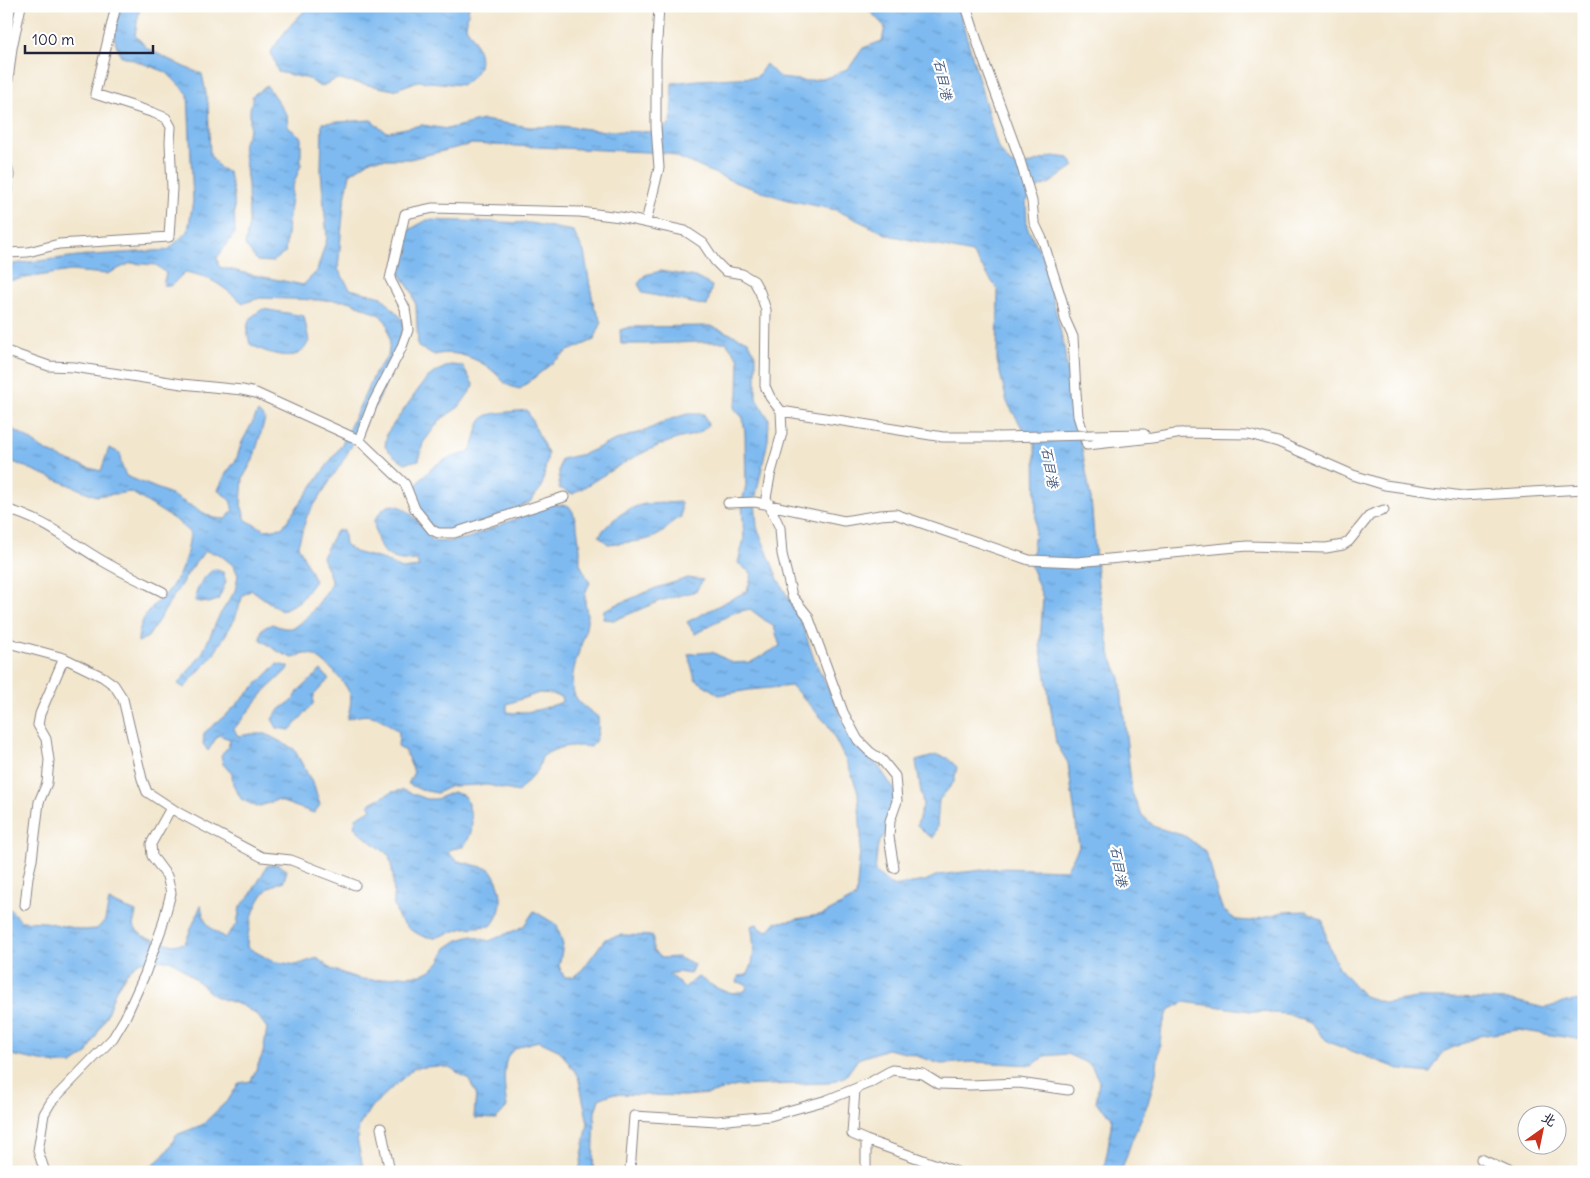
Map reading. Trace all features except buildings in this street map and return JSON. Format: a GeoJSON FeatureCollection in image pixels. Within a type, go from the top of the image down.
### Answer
{"type":"FeatureCollection","features":[{"type":"Feature","properties":{"kind":"street"},"geometry":{"type":"LineString","coordinates":[[6,96],[9,47],[21,6]]}},
{"type":"Feature","properties":{"kind":"street"},"geometry":{"type":"LineString","coordinates":[[6,253],[28,252],[59,244],[169,237],[172,188],[171,126],[166,118],[154,112],[95,94],[116,6]]}},
{"type":"Feature","properties":{"kind":"street"},"geometry":{"type":"LineString","coordinates":[[646,222],[659,168],[656,127],[656,59],[659,6]]}},
{"type":"Feature","properties":{"kind":"street"},"geometry":{"type":"LineString","coordinates":[[966,6],[1019,157],[1032,201],[1034,222],[1043,241],[1062,301],[1065,319],[1073,337],[1078,416],[1087,445],[1182,433]]}},
{"type":"Feature","properties":{"kind":"street"},"geometry":{"type":"LineString","coordinates":[[6,160],[9,175],[6,201]]}},
{"type":"Feature","properties":{"kind":"street"},"geometry":{"type":"LineString","coordinates":[[359,440],[373,404],[401,349],[408,330],[404,308],[390,279],[405,214],[433,208],[580,212],[620,217],[685,231],[703,243],[715,261],[725,271],[742,274],[754,281],[766,310],[766,386],[770,397],[781,411],[782,433],[766,498],[780,528],[782,554],[792,596],[808,616],[843,712],[858,740],[870,752],[882,760],[895,776],[897,801],[890,821],[889,837],[894,868]]}},
{"type":"Feature","properties":{"kind":"street"},"geometry":{"type":"LineString","coordinates":[[6,351],[49,366],[74,367],[182,384],[249,391],[359,440],[405,484],[416,509],[432,530],[438,533],[454,533],[564,497]]}},
{"type":"Feature","properties":{"kind":"street"},"geometry":{"type":"LineString","coordinates":[[781,411],[944,437],[1182,433],[1249,434],[1278,442],[1353,475],[1384,485],[1462,496],[1584,488]]}},
{"type":"Feature","properties":{"kind":"street"},"geometry":{"type":"LineString","coordinates":[[728,504],[755,502],[844,521],[895,514],[1029,560],[1077,562],[1247,546],[1326,548],[1343,545],[1350,541],[1370,515],[1384,510]]}},
{"type":"Feature","properties":{"kind":"street"},"geometry":{"type":"LineString","coordinates":[[6,509],[26,515],[59,532],[101,560],[163,592]]}},
{"type":"Feature","properties":{"kind":"street"},"geometry":{"type":"LineString","coordinates":[[6,640],[12,644],[64,658],[114,685],[123,699],[142,779],[147,792],[171,808],[262,857],[291,860],[355,885]]}},
{"type":"Feature","properties":{"kind":"street"},"geometry":{"type":"LineString","coordinates":[[25,905],[39,802],[46,783],[50,760],[46,739],[38,725],[40,714],[64,658]]}},
{"type":"Feature","properties":{"kind":"street"},"geometry":{"type":"LineString","coordinates":[[44,1169],[38,1151],[44,1114],[51,1102],[112,1038],[125,1018],[145,974],[162,927],[172,893],[167,876],[152,856],[150,844],[171,808]]}},
{"type":"Feature","properties":{"kind":"street"},"geometry":{"type":"LineString","coordinates":[[630,1172],[634,1116],[717,1121],[770,1116],[827,1100],[869,1084],[892,1070],[923,1074],[939,1084],[1019,1083],[1068,1090]]}},
{"type":"Feature","properties":{"kind":"street"},"geometry":{"type":"LineString","coordinates":[[854,1089],[852,1134],[957,1172]]}},
{"type":"Feature","properties":{"kind":"street"},"geometry":{"type":"LineString","coordinates":[[381,1128],[390,1172]]}},
{"type":"Feature","properties":{"kind":"street"},"geometry":{"type":"LineString","coordinates":[[866,1140],[866,1172]]}},
{"type":"Feature","properties":{"kind":"street"},"geometry":{"type":"LineString","coordinates":[[1481,1159],[1509,1172]]}},
{"type":"Feature","properties":{"kind":"water","name":"石目港"},"geometry":{"type":"Polygon","coordinates":[[[121,6],[140,6],[135,35],[148,49],[202,74],[208,103],[210,155],[220,168],[229,173],[234,195],[235,233],[217,258],[219,267],[303,285],[317,271],[327,238],[321,172],[322,123],[371,120],[386,132],[422,125],[447,129],[483,120],[530,127],[562,126],[606,131],[660,132],[671,122],[672,83],[757,77],[766,64],[780,78],[806,81],[829,77],[849,68],[863,48],[882,41],[885,27],[865,6],[958,6],[998,148],[1011,164],[1023,166],[1053,156],[1069,158],[1074,166],[1050,183],[1037,188],[1026,202],[1027,227],[1043,257],[1064,346],[1072,410],[1081,443],[1091,499],[1098,585],[1111,657],[1120,678],[1132,793],[1142,815],[1155,827],[1185,836],[1204,850],[1223,910],[1236,920],[1251,921],[1283,912],[1307,911],[1323,921],[1327,941],[1338,967],[1364,996],[1386,1003],[1416,998],[1511,1000],[1545,1008],[1570,1001],[1584,1000],[1584,1040],[1518,1030],[1479,1036],[1443,1052],[1430,1073],[1402,1070],[1328,1042],[1310,1023],[1287,1014],[1184,1002],[1169,1010],[1162,1027],[1156,1073],[1148,1103],[1121,1172],[1103,1172],[1112,1117],[1096,1103],[1099,1081],[1091,1065],[1067,1054],[1045,1056],[1033,1065],[973,1062],[941,1064],[887,1049],[858,1059],[846,1076],[829,1083],[737,1086],[709,1094],[684,1096],[611,1094],[599,1099],[595,1112],[593,1172],[579,1172],[588,1123],[578,1076],[560,1051],[539,1041],[520,1047],[510,1053],[507,1058],[505,1065],[505,1087],[507,1107],[496,1119],[474,1118],[476,1093],[469,1080],[451,1068],[438,1066],[414,1068],[371,1107],[359,1126],[357,1139],[364,1172],[142,1172],[162,1156],[176,1135],[202,1125],[229,1099],[239,1083],[251,1081],[263,1053],[267,1028],[257,1015],[243,1006],[214,996],[181,967],[170,960],[140,961],[127,973],[116,989],[107,1014],[87,1054],[72,1064],[56,1064],[6,1054],[6,905],[21,921],[44,922],[83,930],[97,929],[105,920],[109,901],[136,912],[133,926],[143,936],[173,945],[185,943],[201,905],[208,925],[225,938],[237,924],[240,907],[251,894],[267,866],[277,864],[287,870],[284,881],[269,888],[260,899],[250,924],[247,947],[272,961],[296,965],[317,958],[331,969],[360,979],[378,980],[398,976],[421,975],[431,970],[440,961],[446,948],[458,940],[472,936],[489,941],[523,927],[534,911],[557,925],[563,945],[559,966],[564,977],[573,977],[582,970],[605,939],[622,935],[653,936],[653,951],[662,958],[678,957],[694,965],[690,974],[678,972],[669,974],[684,988],[698,977],[721,990],[733,993],[746,990],[747,984],[737,982],[738,976],[747,975],[752,964],[753,944],[751,926],[757,924],[760,929],[768,931],[775,923],[824,914],[856,897],[861,837],[858,792],[848,765],[828,725],[792,686],[719,695],[695,679],[688,654],[712,652],[733,663],[751,662],[780,646],[774,627],[750,609],[733,613],[695,634],[687,622],[747,591],[752,574],[738,563],[744,539],[742,502],[746,485],[743,418],[734,408],[738,395],[739,359],[726,342],[621,344],[620,330],[630,327],[711,326],[748,341],[756,356],[756,398],[769,419],[768,440],[755,500],[757,527],[778,579],[801,621],[814,659],[847,728],[862,751],[879,767],[896,792],[892,823],[878,845],[875,871],[892,886],[925,881],[938,875],[1000,868],[1066,870],[1079,847],[1068,763],[1056,743],[1040,645],[1043,598],[1031,567],[1036,521],[1035,443],[1023,429],[1007,402],[997,361],[998,290],[972,253],[888,235],[836,210],[784,199],[734,182],[668,153],[472,144],[410,159],[372,159],[350,174],[344,203],[338,269],[350,289],[382,297],[404,321],[396,356],[379,399],[341,464],[307,516],[298,545],[315,581],[300,601],[281,611],[252,590],[243,595],[235,619],[214,654],[184,688],[178,684],[202,654],[219,616],[235,591],[238,575],[234,566],[219,554],[205,551],[190,570],[148,637],[138,642],[140,628],[146,615],[166,594],[180,573],[188,550],[190,533],[177,521],[131,492],[96,496],[6,459],[6,427],[57,456],[101,471],[109,448],[120,453],[121,464],[126,476],[166,492],[213,518],[226,519],[233,510],[230,500],[218,490],[225,475],[236,460],[242,442],[258,412],[265,419],[253,460],[243,478],[241,505],[246,520],[265,530],[282,528],[341,446],[377,369],[388,357],[390,340],[387,323],[380,315],[349,301],[260,298],[243,303],[216,283],[195,274],[185,272],[171,286],[163,285],[166,273],[156,265],[131,263],[107,274],[70,271],[6,281],[6,265],[78,256],[168,250],[188,231],[193,201],[188,94],[166,72],[120,55],[113,35],[121,6]]]}},
{"type":"Feature","properties":{"kind":"water"},"geometry":{"type":"Polygon","coordinates":[[[310,6],[381,6],[385,8],[469,6],[466,27],[479,54],[479,66],[476,73],[463,85],[418,81],[394,90],[337,79],[320,87],[309,79],[278,72],[271,52],[279,39],[310,6]]]}},
{"type":"Feature","properties":{"kind":"water"},"geometry":{"type":"Polygon","coordinates":[[[267,86],[287,115],[288,127],[301,137],[301,165],[292,188],[285,253],[272,262],[257,261],[245,245],[249,223],[248,185],[243,145],[250,128],[250,109],[253,95],[267,86]]]}},
{"type":"Feature","properties":{"kind":"water"},"geometry":{"type":"Polygon","coordinates":[[[427,220],[530,223],[573,231],[584,252],[594,307],[602,322],[594,340],[566,352],[520,389],[507,385],[488,367],[474,359],[450,353],[435,355],[418,347],[416,306],[412,292],[396,268],[397,252],[409,230],[427,220]]]}},
{"type":"Feature","properties":{"kind":"water"},"geometry":{"type":"Polygon","coordinates":[[[661,271],[695,277],[712,286],[707,306],[643,293],[638,284],[645,275],[661,271]]]}},
{"type":"Feature","properties":{"kind":"water"},"geometry":{"type":"Polygon","coordinates":[[[263,309],[304,316],[309,341],[303,350],[291,356],[261,350],[250,344],[248,323],[253,316],[263,309]]]}},
{"type":"Feature","properties":{"kind":"water"},"geometry":{"type":"Polygon","coordinates":[[[450,365],[463,366],[474,386],[459,407],[440,420],[423,443],[419,460],[405,463],[385,447],[387,433],[426,379],[435,372],[450,365]]]}},
{"type":"Feature","properties":{"kind":"water"},"geometry":{"type":"Polygon","coordinates":[[[527,410],[548,454],[542,487],[530,502],[450,536],[437,534],[418,507],[412,491],[438,463],[468,452],[474,443],[478,427],[483,418],[491,414],[527,410]]]}},
{"type":"Feature","properties":{"kind":"water"},"geometry":{"type":"Polygon","coordinates":[[[687,414],[704,414],[708,425],[697,434],[679,438],[634,457],[573,494],[559,488],[561,459],[584,454],[613,441],[687,414]]]}},
{"type":"Feature","properties":{"kind":"water"},"geometry":{"type":"Polygon","coordinates":[[[681,502],[681,517],[654,537],[635,542],[608,544],[599,536],[607,526],[631,508],[645,504],[681,502]]]}},
{"type":"Feature","properties":{"kind":"water"},"geometry":{"type":"Polygon","coordinates":[[[541,503],[569,506],[573,512],[580,549],[580,564],[590,583],[585,594],[587,621],[573,672],[573,691],[579,702],[598,717],[598,730],[596,740],[591,747],[565,747],[554,750],[542,757],[538,770],[518,792],[488,785],[451,786],[437,793],[421,790],[408,784],[414,772],[405,751],[398,747],[399,732],[375,717],[363,716],[347,719],[350,704],[348,690],[339,677],[320,659],[309,654],[293,658],[279,652],[260,639],[262,629],[272,624],[286,628],[295,627],[310,614],[321,600],[331,582],[322,557],[336,531],[343,530],[345,544],[355,552],[385,560],[401,569],[419,567],[417,560],[391,557],[381,547],[375,531],[374,521],[382,510],[388,506],[395,505],[408,511],[433,541],[447,542],[468,538],[532,512],[541,503]],[[539,693],[507,704],[507,712],[527,712],[562,702],[561,697],[539,693]]]}},
{"type":"Feature","properties":{"kind":"water"},"geometry":{"type":"Polygon","coordinates":[[[214,569],[223,572],[226,582],[218,600],[208,603],[195,601],[201,583],[214,569]]]}},
{"type":"Feature","properties":{"kind":"water"},"geometry":{"type":"Polygon","coordinates":[[[688,578],[703,580],[696,591],[660,601],[615,620],[603,619],[604,610],[656,588],[688,578]]]}},
{"type":"Feature","properties":{"kind":"water"},"geometry":{"type":"Polygon","coordinates":[[[277,664],[290,667],[265,691],[234,729],[238,736],[266,734],[294,749],[314,786],[320,805],[314,813],[277,800],[257,807],[241,799],[233,784],[232,774],[223,764],[221,755],[228,747],[230,739],[218,735],[208,751],[203,744],[204,733],[227,714],[277,664]]]}},
{"type":"Feature","properties":{"kind":"water"},"geometry":{"type":"Polygon","coordinates":[[[321,670],[329,679],[314,695],[313,704],[290,730],[277,728],[272,719],[278,711],[294,699],[299,690],[321,670]]]}},
{"type":"Feature","properties":{"kind":"water"},"geometry":{"type":"Polygon","coordinates":[[[937,755],[947,758],[957,767],[954,782],[939,800],[937,827],[933,838],[917,825],[923,805],[916,761],[937,755]]]}},
{"type":"Feature","properties":{"kind":"water"},"geometry":{"type":"Polygon","coordinates":[[[403,790],[427,799],[436,799],[453,792],[465,796],[472,822],[470,835],[463,847],[452,849],[448,853],[458,861],[490,869],[498,883],[501,898],[499,912],[491,926],[464,928],[435,938],[422,936],[409,929],[399,919],[394,905],[393,875],[389,855],[354,827],[356,818],[372,809],[369,804],[392,792],[403,790]]]}}]}
